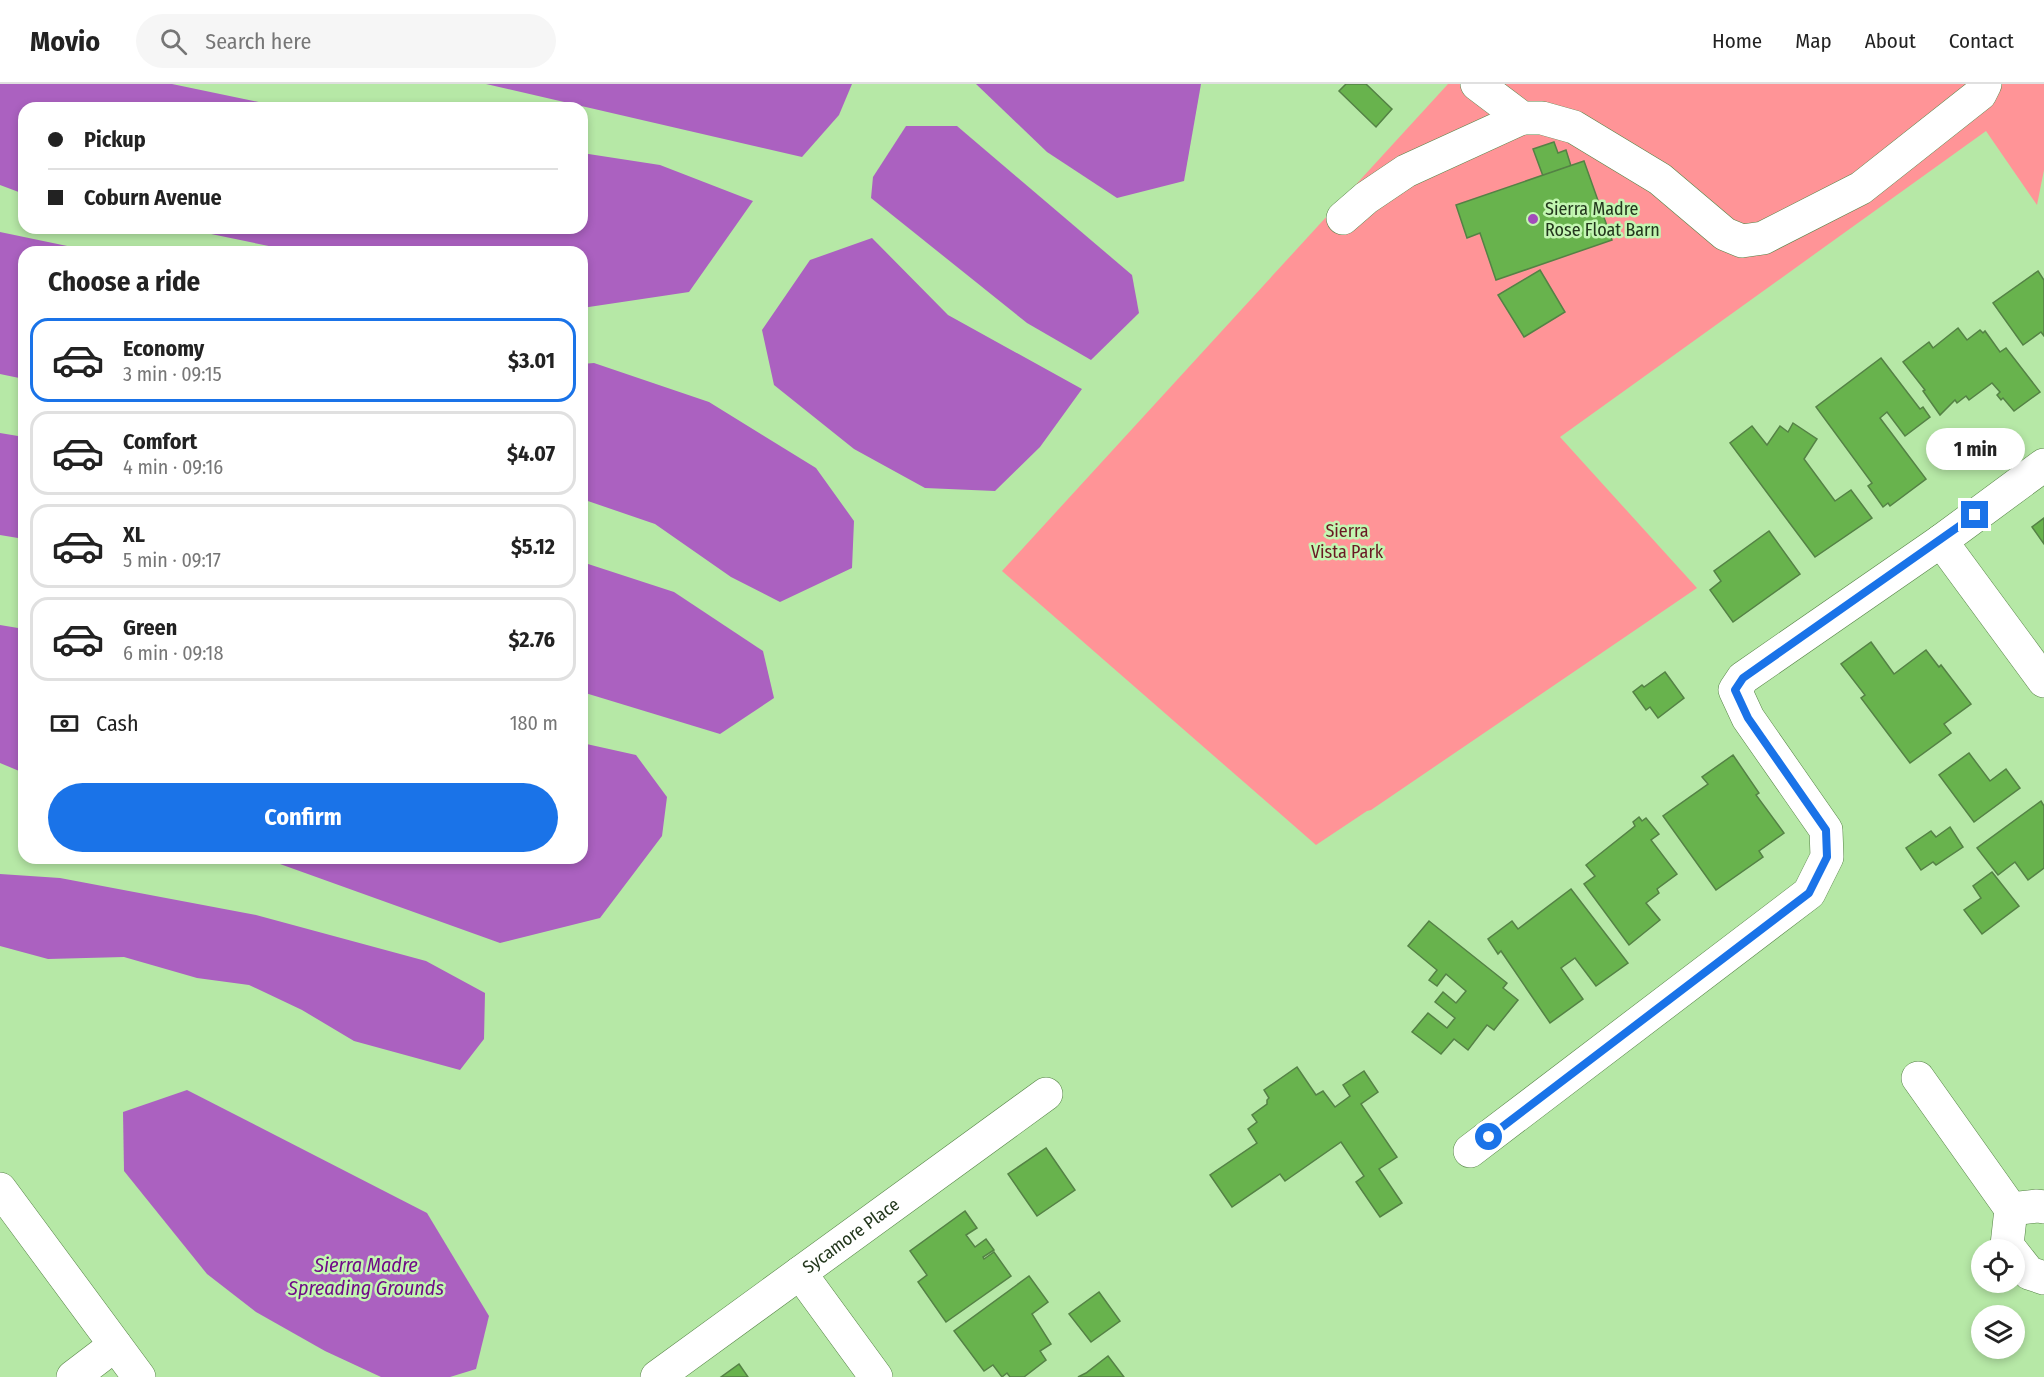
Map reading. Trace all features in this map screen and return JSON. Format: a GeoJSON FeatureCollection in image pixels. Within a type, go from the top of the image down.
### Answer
{"type":"FeatureCollection","features":[{"type":"Feature","properties":{"kind":"street"},"geometry":{"type":"LineString","coordinates":[[1477,84],[1522,117]]}},
{"type":"Feature","properties":{"kind":"street"},"geometry":{"type":"LineString","coordinates":[[1343,218],[1366,198],[1406,171],[1522,117],[1542,118],[1574,127],[1660,179],[1725,234],[1742,242],[1763,238],[1861,188],[1980,94],[1985,84]]}},
{"type":"Feature","properties":{"kind":"street"},"geometry":{"type":"LineString","coordinates":[[1470,1151],[1809,893],[1827,857],[1826,830],[1748,718],[1735,690],[1743,678],[2044,465]]}},
{"type":"Feature","properties":{"kind":"street"},"geometry":{"type":"LineString","coordinates":[[1941,540],[2044,681]]}},
{"type":"Feature","properties":{"kind":"street"},"geometry":{"type":"LineString","coordinates":[[1918,1078],[2011,1209],[2008,1239]]}},
{"type":"Feature","properties":{"kind":"street","name":"Sycamore Place"},"geometry":{"type":"LineString","coordinates":[[657,1377],[1046,1094]]}},
{"type":"Feature","properties":{"kind":"street"},"geometry":{"type":"LineString","coordinates":[[0,1190],[139,1377]]}},
{"type":"Feature","properties":{"kind":"street"},"geometry":{"type":"LineString","coordinates":[[2011,1209],[2044,1207]]}},
{"type":"Feature","properties":{"kind":"street"},"geometry":{"type":"LineString","coordinates":[[2025,1268],[2029,1273],[2044,1278]]}},
{"type":"Feature","properties":{"kind":"street"},"geometry":{"type":"LineString","coordinates":[[800,1273],[876,1377]]}},
{"type":"Feature","properties":{"kind":"street"},"geometry":{"type":"LineString","coordinates":[[73,1377],[116,1345]]}},
{"type":"Feature","properties":{"kind":"green space","name":"Sierra Vista Park"},"geometry":{"type":"Polygon","coordinates":[[[1448,84],[2044,84],[2044,170],[2037,205],[1986,131],[1560,437],[1697,588],[1316,845],[1002,571],[1448,84]]]}},
{"type":"Feature","properties":{"kind":"water"},"geometry":{"type":"Polygon","coordinates":[[[0,84],[172,84],[258,102],[18,102],[18,192],[0,185],[0,84]]]}},
{"type":"Feature","properties":{"kind":"water"},"geometry":{"type":"Polygon","coordinates":[[[486,84],[852,84],[839,115],[802,157],[588,108],[588,102],[564,102],[486,84]]]}},
{"type":"Feature","properties":{"kind":"water"},"geometry":{"type":"Polygon","coordinates":[[[976,84],[1201,84],[1184,181],[1117,198],[1047,152],[976,84]]]}},
{"type":"Feature","properties":{"kind":"water"},"geometry":{"type":"Polygon","coordinates":[[[906,126],[957,126],[1132,275],[1139,313],[1091,360],[1027,323],[871,198],[873,177],[906,126]]]}},
{"type":"Feature","properties":{"kind":"water"},"geometry":{"type":"Polygon","coordinates":[[[588,154],[660,165],[753,201],[689,292],[588,307],[588,246],[269,246],[211,234],[588,234],[588,154]]]}},
{"type":"Feature","properties":{"kind":"water"},"geometry":{"type":"Polygon","coordinates":[[[0,232],[67,246],[18,246],[18,378],[0,374],[0,232]]]}},
{"type":"Feature","properties":{"kind":"water"},"geometry":{"type":"Polygon","coordinates":[[[872,238],[948,315],[1082,389],[1040,447],[995,491],[925,488],[854,449],[774,385],[762,330],[810,260],[872,238]]]}},
{"type":"Feature","properties":{"kind":"water"},"geometry":{"type":"Polygon","coordinates":[[[594,363],[709,402],[816,468],[854,521],[852,568],[780,602],[731,577],[655,524],[588,501],[588,364],[594,363]]]}},
{"type":"Feature","properties":{"kind":"water"},"geometry":{"type":"Polygon","coordinates":[[[0,433],[18,436],[18,538],[0,535],[0,433]]]}},
{"type":"Feature","properties":{"kind":"water"},"geometry":{"type":"Polygon","coordinates":[[[588,564],[674,592],[763,651],[774,698],[720,734],[588,694],[588,564]]]}},
{"type":"Feature","properties":{"kind":"water"},"geometry":{"type":"Polygon","coordinates":[[[0,625],[18,628],[18,770],[0,763],[0,625]]]}},
{"type":"Feature","properties":{"kind":"water"},"geometry":{"type":"Polygon","coordinates":[[[588,744],[636,755],[667,797],[662,836],[600,918],[500,943],[280,864],[588,864],[588,744]]]}},
{"type":"Feature","properties":{"kind":"water"},"geometry":{"type":"Polygon","coordinates":[[[0,874],[60,878],[256,915],[426,961],[485,993],[484,1039],[460,1070],[354,1041],[302,1010],[249,985],[197,978],[124,957],[48,959],[0,946],[0,874]]]}},
{"type":"Feature","properties":{"kind":"water","name":"Sierra Madre Spreading Grounds"},"geometry":{"type":"Polygon","coordinates":[[[187,1090],[427,1213],[489,1316],[476,1369],[450,1377],[381,1377],[325,1351],[256,1312],[207,1274],[124,1171],[123,1112],[187,1090]]]}},
{"type":"Feature","properties":{"kind":"building"},"geometry":{"type":"Polygon","coordinates":[[[1346,84],[1366,84],[1392,109],[1376,127],[1339,91],[1346,84]]]}},
{"type":"Feature","properties":{"kind":"building"},"geometry":{"type":"Polygon","coordinates":[[[1554,142],[1558,153],[1566,150],[1571,166],[1543,176],[1533,149],[1554,142]]]}},
{"type":"Feature","properties":{"kind":"building","name":"Sierra Madre Rose Float Barn"},"geometry":{"type":"Polygon","coordinates":[[[1584,161],[1612,240],[1496,280],[1480,233],[1467,238],[1456,205],[1584,161]]]}},
{"type":"Feature","properties":{"kind":"building"},"geometry":{"type":"Polygon","coordinates":[[[1540,270],[1565,312],[1524,337],[1498,295],[1540,270]]]}},
{"type":"Feature","properties":{"kind":"building"},"geometry":{"type":"Polygon","coordinates":[[[2038,271],[2044,280],[2044,336],[2041,332],[2023,345],[1993,303],[2038,271]]]}},
{"type":"Feature","properties":{"kind":"building"},"geometry":{"type":"Polygon","coordinates":[[[1958,328],[1967,340],[1980,330],[1983,333],[1985,331],[2000,352],[2006,348],[2040,392],[2014,411],[2003,398],[2001,400],[1997,395],[2000,392],[1992,383],[1969,400],[1966,396],[1957,403],[1955,400],[1940,415],[1923,391],[1925,390],[1903,362],[1929,342],[1933,348],[1958,328]]]}},
{"type":"Feature","properties":{"kind":"building"},"geometry":{"type":"Polygon","coordinates":[[[1881,358],[1920,409],[1923,407],[1930,417],[1905,436],[1887,412],[1880,418],[1926,479],[1890,506],[1888,503],[1883,507],[1868,486],[1872,483],[1816,407],[1881,358]]]}},
{"type":"Feature","properties":{"kind":"building"},"geometry":{"type":"Polygon","coordinates":[[[1793,423],[1817,439],[1804,459],[1835,501],[1851,490],[1872,518],[1815,557],[1730,443],[1752,426],[1767,445],[1780,426],[1788,432],[1793,423]]]}},
{"type":"Feature","properties":{"kind":"building"},"geometry":{"type":"Polygon","coordinates":[[[2044,518],[2044,544],[2032,527],[2044,518]]]}},
{"type":"Feature","properties":{"kind":"building"},"geometry":{"type":"Polygon","coordinates":[[[1769,531],[1800,574],[1733,622],[1710,590],[1721,581],[1714,571],[1769,531]]]}},
{"type":"Feature","properties":{"kind":"building"},"geometry":{"type":"Polygon","coordinates":[[[1871,642],[1894,674],[1926,650],[1939,667],[1941,665],[1971,704],[1944,724],[1951,733],[1910,763],[1861,698],[1865,695],[1841,664],[1871,642]]]}},
{"type":"Feature","properties":{"kind":"building"},"geometry":{"type":"Polygon","coordinates":[[[1665,672],[1684,698],[1658,718],[1650,707],[1646,710],[1633,692],[1665,672]]]}},
{"type":"Feature","properties":{"kind":"building"},"geometry":{"type":"Polygon","coordinates":[[[1969,753],[1990,781],[2006,769],[2020,788],[1974,822],[1939,775],[1969,753]]]}},
{"type":"Feature","properties":{"kind":"building"},"geometry":{"type":"Polygon","coordinates":[[[1733,755],[1759,793],[1756,795],[1784,833],[1759,851],[1763,857],[1716,890],[1663,816],[1708,784],[1702,777],[1733,755]]]}},
{"type":"Feature","properties":{"kind":"building"},"geometry":{"type":"Polygon","coordinates":[[[2041,801],[2044,806],[2044,868],[2028,880],[2015,862],[1998,875],[1977,848],[2041,801]]]}},
{"type":"Feature","properties":{"kind":"building"},"geometry":{"type":"Polygon","coordinates":[[[1639,817],[1642,821],[1646,818],[1659,834],[1651,840],[1677,874],[1657,889],[1659,893],[1646,903],[1660,920],[1629,945],[1584,884],[1595,876],[1586,865],[1635,826],[1633,822],[1639,817]]]}},
{"type":"Feature","properties":{"kind":"building"},"geometry":{"type":"Polygon","coordinates":[[[1950,827],[1963,847],[1936,865],[1933,862],[1921,870],[1906,848],[1931,831],[1936,837],[1950,827]]]}},
{"type":"Feature","properties":{"kind":"building"},"geometry":{"type":"Polygon","coordinates":[[[1992,872],[2019,906],[1982,934],[1964,910],[1981,898],[1973,886],[1992,872]]]}},
{"type":"Feature","properties":{"kind":"building"},"geometry":{"type":"Polygon","coordinates":[[[1571,889],[1628,963],[1596,986],[1575,958],[1561,968],[1583,999],[1550,1023],[1501,951],[1498,954],[1488,939],[1512,921],[1518,929],[1571,889]]]}},
{"type":"Feature","properties":{"kind":"building"},"geometry":{"type":"Polygon","coordinates":[[[1429,921],[1507,983],[1503,988],[1518,1000],[1494,1030],[1487,1025],[1468,1050],[1454,1039],[1441,1054],[1412,1032],[1428,1013],[1447,1028],[1455,1018],[1435,1002],[1443,992],[1456,1003],[1466,991],[1446,974],[1437,986],[1429,980],[1437,970],[1408,946],[1429,921]]]}},
{"type":"Feature","properties":{"kind":"building"},"geometry":{"type":"Polygon","coordinates":[[[1297,1067],[1316,1095],[1323,1091],[1335,1107],[1350,1096],[1343,1085],[1364,1071],[1378,1092],[1361,1104],[1397,1157],[1379,1169],[1402,1203],[1380,1217],[1356,1182],[1364,1176],[1341,1142],[1285,1181],[1280,1174],[1232,1207],[1210,1175],[1257,1143],[1248,1129],[1257,1122],[1252,1115],[1267,1104],[1269,1098],[1264,1090],[1297,1067]]]}},
{"type":"Feature","properties":{"kind":"building"},"geometry":{"type":"Polygon","coordinates":[[[1046,1148],[1075,1190],[1037,1216],[1008,1174],[1046,1148]]]}},
{"type":"Feature","properties":{"kind":"building"},"geometry":{"type":"Polygon","coordinates":[[[965,1211],[977,1228],[966,1235],[975,1247],[986,1239],[994,1250],[983,1257],[984,1259],[994,1252],[1011,1276],[946,1322],[918,1282],[927,1275],[910,1251],[965,1211]]]}},
{"type":"Feature","properties":{"kind":"building"},"geometry":{"type":"Polygon","coordinates":[[[1029,1276],[1048,1302],[1032,1314],[1051,1344],[1040,1351],[1046,1360],[1024,1377],[1010,1377],[1007,1373],[1002,1377],[993,1365],[984,1371],[954,1331],[1029,1276]]]}},
{"type":"Feature","properties":{"kind":"building"},"geometry":{"type":"Polygon","coordinates":[[[1099,1292],[1120,1321],[1091,1342],[1069,1314],[1099,1292]]]}},
{"type":"Feature","properties":{"kind":"building"},"geometry":{"type":"Polygon","coordinates":[[[1108,1356],[1124,1377],[1078,1377],[1086,1373],[1108,1356]]]}},
{"type":"Feature","properties":{"kind":"building"},"geometry":{"type":"Polygon","coordinates":[[[739,1364],[748,1377],[721,1377],[739,1364]]]}},
{"type":"Feature","properties":{"kind":"place","name":"Sierra Madre Rose Float Barn"},"geometry":{"type":"Point","coordinates":[1533,219]}},
{"type":"Feature","properties":{"kind":"route"},"geometry":{"type":"LineString","coordinates":[[1489,1137],[1809,893],[1827,857],[1826,830],[1748,718],[1735,690],[1743,678],[1975,515]]}}]}
